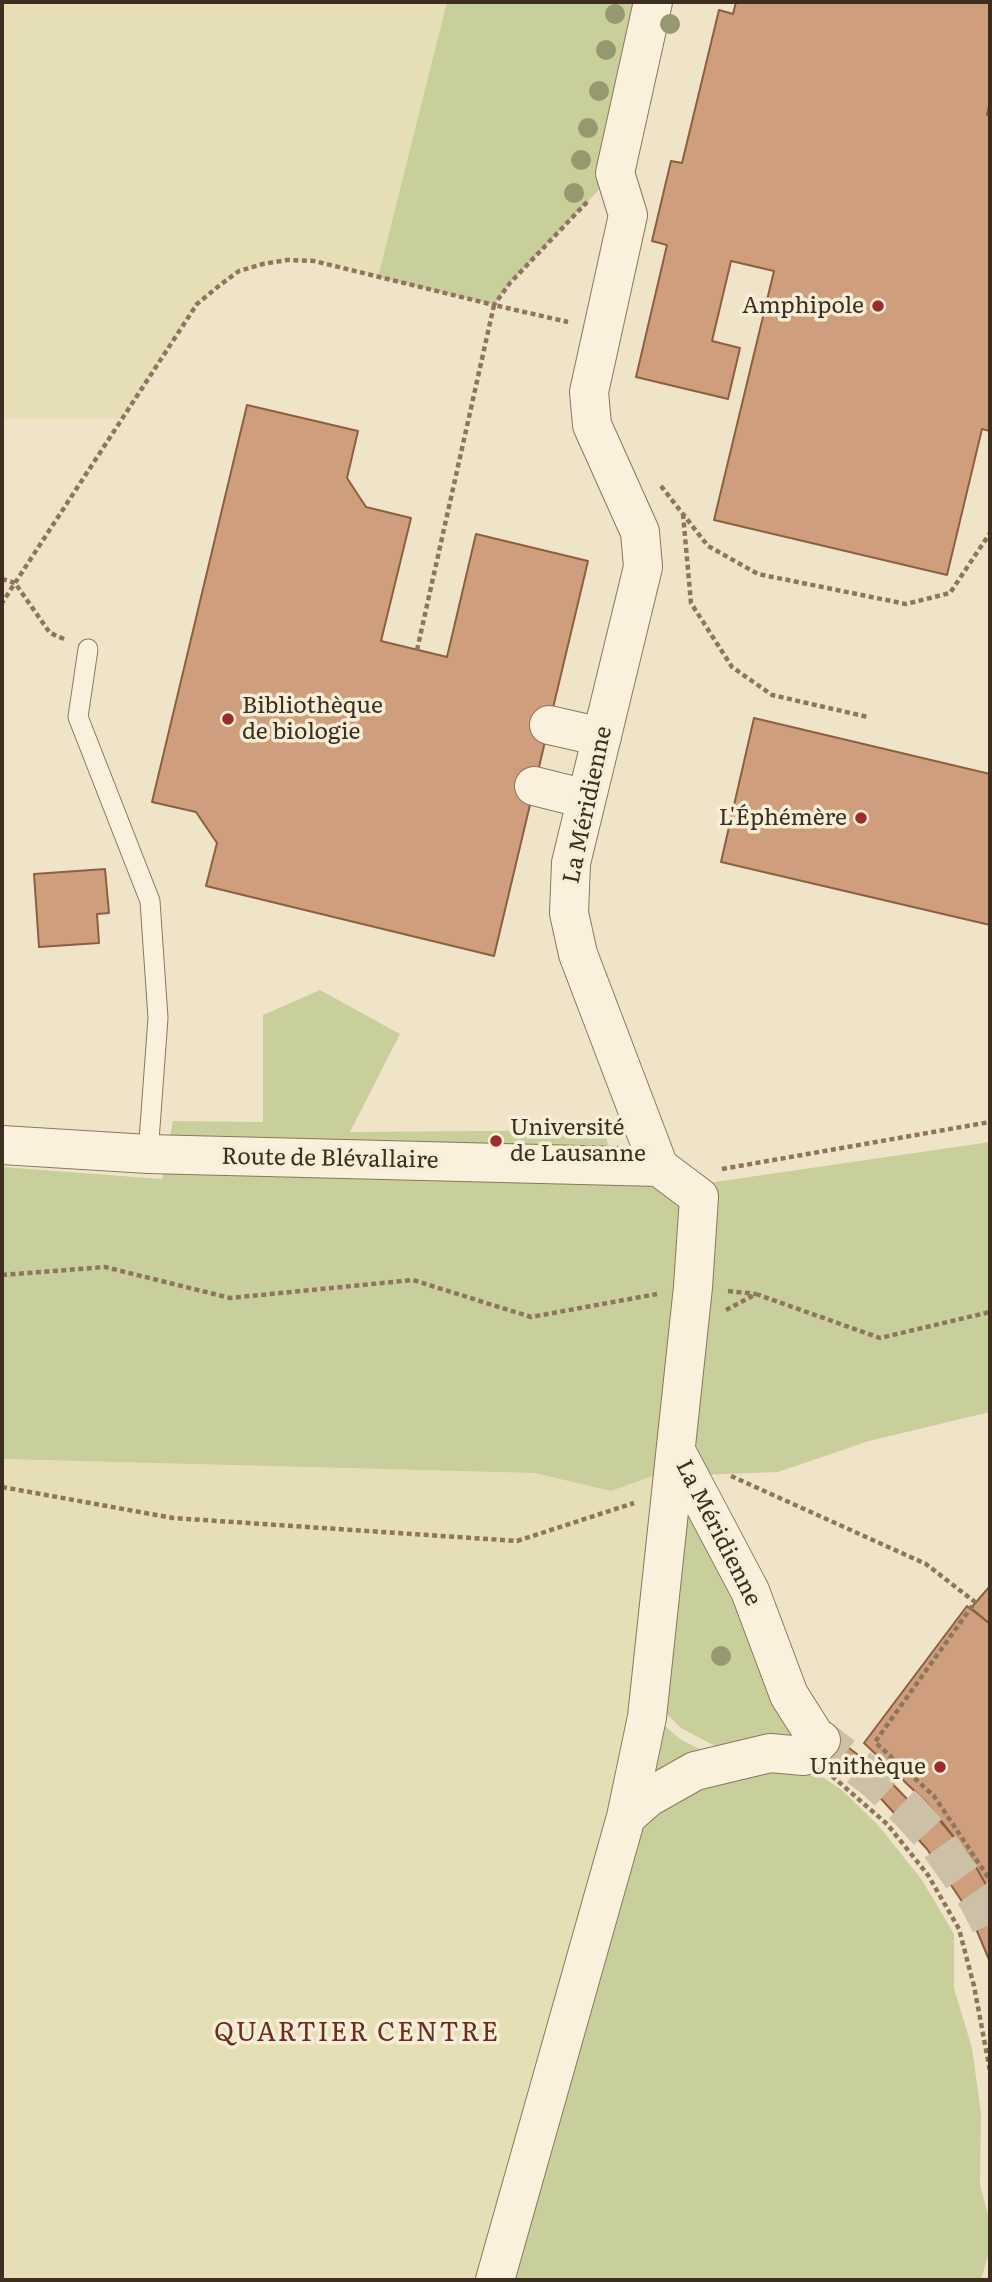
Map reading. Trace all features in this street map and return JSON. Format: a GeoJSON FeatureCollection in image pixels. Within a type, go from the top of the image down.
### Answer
{"type":"FeatureCollection","features":[{"type":"Feature","properties":{"kind":"street","name":"La Méridienne"},"geometry":{"type":"LineString","coordinates":[[653,2],[615,173],[628,215],[589,392],[593,425],[640,532],[643,567],[571,863],[569,913],[578,954],[659,1167],[699,1197],[693,1287],[676,1451],[750,1591],[789,1695],[813,1743]]}},
{"type":"Feature","properties":{"kind":"street"},"geometry":{"type":"LineString","coordinates":[[549,725],[601,737]]}},
{"type":"Feature","properties":{"kind":"street"},"geometry":{"type":"LineString","coordinates":[[534,786],[586,799]]}},
{"type":"Feature","properties":{"kind":"street","name":"Route de Blévallaire"},"geometry":{"type":"LineString","coordinates":[[2,1145],[148,1154],[659,1167]]}},
{"type":"Feature","properties":{"kind":"street"},"geometry":{"type":"LineString","coordinates":[[495,2280],[626,1816],[647,1717],[676,1451]]}},
{"type":"Feature","properties":{"kind":"street"},"geometry":{"type":"LineString","coordinates":[[626,1816],[649,1797],[695,1770],[813,1743]]}},
{"type":"Feature","properties":{"kind":"lane"},"geometry":{"type":"LineString","coordinates":[[88,649],[78,717],[150,901],[158,1018],[148,1154]]}},
{"type":"Feature","properties":{"kind":"path"},"geometry":{"type":"LineString","coordinates":[[417,650],[494,304],[510,283],[615,173]]}},
{"type":"Feature","properties":{"kind":"path"},"geometry":{"type":"LineString","coordinates":[[2,603],[197,304],[239,271],[287,260],[314,261],[602,331]]}},
{"type":"Feature","properties":{"kind":"path"},"geometry":{"type":"LineString","coordinates":[[657,481],[708,546],[758,574],[906,604],[950,593],[990,533]]}},
{"type":"Feature","properties":{"kind":"path"},"geometry":{"type":"LineString","coordinates":[[683,513],[691,603],[732,667],[772,695],[867,717]]}},
{"type":"Feature","properties":{"kind":"path"},"geometry":{"type":"LineString","coordinates":[[2,579],[16,583],[50,633],[88,649]]}},
{"type":"Feature","properties":{"kind":"path"},"geometry":{"type":"LineString","coordinates":[[717,1170],[990,1122]]}},
{"type":"Feature","properties":{"kind":"path"},"geometry":{"type":"LineString","coordinates":[[2,1275],[104,1267],[230,1298],[413,1280],[531,1317],[693,1287]]}},
{"type":"Feature","properties":{"kind":"path"},"geometry":{"type":"LineString","coordinates":[[687,1332],[756,1294],[880,1338],[990,1312]]}},
{"type":"Feature","properties":{"kind":"path"},"geometry":{"type":"LineString","coordinates":[[726,1474],[926,1564],[975,1602],[874,1742],[934,1796],[990,1880]]}},
{"type":"Feature","properties":{"kind":"path"},"geometry":{"type":"LineString","coordinates":[[2,1487],[173,1518],[517,1541],[672,1491]]}},
{"type":"Feature","properties":{"kind":"path"},"geometry":{"type":"LineString","coordinates":[[813,1743],[849,1788],[887,1824],[928,1875],[959,1929],[974,1986],[990,2071]]}},
{"type":"Feature","properties":{"kind":"shaded area"},"geometry":{"type":"Polygon","coordinates":[[[2,2],[447,2],[378,277],[314,261],[287,260],[239,271],[197,304],[123,418],[2,419],[2,2]]]}},
{"type":"Feature","properties":{"kind":"shaded area"},"geometry":{"type":"Polygon","coordinates":[[[2,1459],[534,1473],[611,1491],[661,1473],[635,1712],[488,2280],[2,2280],[2,1459]]]}},
{"type":"Feature","properties":{"kind":"green space"},"geometry":{"type":"Polygon","coordinates":[[[447,2],[653,2],[615,173],[510,283],[494,305],[378,277],[447,2]]]}},
{"type":"Feature","properties":{"kind":"green space"},"geometry":{"type":"Polygon","coordinates":[[[320,990],[400,1034],[350,1132],[604,1130],[620,1186],[701,1184],[990,1142],[990,1412],[869,1441],[778,1472],[702,1475],[661,1473],[611,1491],[534,1473],[2,1459],[2,1167],[162,1179],[173,1121],[263,1122],[263,1015],[320,990]]]}},
{"type":"Feature","properties":{"kind":"green space"},"geometry":{"type":"Polygon","coordinates":[[[682,1484],[803,1741],[730,1749],[715,1746],[681,1728],[659,1706],[682,1484]]]}},
{"type":"Feature","properties":{"kind":"green space"},"geometry":{"type":"Polygon","coordinates":[[[656,1718],[680,1739],[709,1754],[652,1784],[656,1718]]]}},
{"type":"Feature","properties":{"kind":"green space"},"geometry":{"type":"Polygon","coordinates":[[[807,1767],[842,1790],[878,1825],[922,1880],[954,1934],[954,1988],[972,2048],[981,2113],[980,2185],[990,2222],[990,2249],[981,2280],[505,2280],[636,1832],[685,1784],[807,1767]]]}},
{"type":"Feature","properties":{"kind":"building","name":"Amphipole"},"geometry":{"type":"Polygon","coordinates":[[[736,2],[990,2],[990,101],[987,115],[990,116],[990,431],[982,429],[947,575],[714,520],[774,271],[731,261],[712,341],[740,348],[728,399],[636,377],[667,245],[652,241],[671,161],[682,163],[719,10],[733,14],[736,2]]]}},
{"type":"Feature","properties":{"kind":"building"},"geometry":{"type":"Polygon","coordinates":[[[247,405],[358,431],[347,478],[366,507],[411,518],[381,641],[447,657],[476,534],[588,561],[494,956],[206,886],[217,843],[196,812],[152,802],[247,405]]]}},
{"type":"Feature","properties":{"kind":"building","name":"L'Éphémère"},"geometry":{"type":"Polygon","coordinates":[[[754,718],[990,774],[990,925],[721,862],[754,718]]]}},
{"type":"Feature","properties":{"kind":"building"},"geometry":{"type":"Polygon","coordinates":[[[105,869],[109,913],[97,914],[99,943],[39,947],[34,874],[105,869]]]}},
{"type":"Feature","properties":{"kind":"building"},"geometry":{"type":"Polygon","coordinates":[[[990,1586],[990,1624],[971,1608],[990,1586]]]}},
{"type":"Feature","properties":{"kind":"building","name":"Unithèque"},"geometry":{"type":"Polygon","coordinates":[[[967,1606],[990,1624],[990,1892],[971,1858],[925,1801],[864,1743],[967,1606]]]}},
{"type":"Feature","properties":{"kind":"building"},"geometry":{"type":"Polygon","coordinates":[[[820,1726],[882,1773],[908,1800],[916,1792],[971,1858],[990,1892],[990,1962],[969,1912],[927,1849],[873,1790],[807,1741],[820,1726]]]}},
{"type":"Feature","properties":{"kind":"tunnel"},"geometry":{"type":"LineString","coordinates":[[813,1733],[874,1779],[908,1810],[937,1842],[978,1900],[990,1924]]}},
{"type":"Feature","properties":{"kind":"place","name":"Amphipole"},"geometry":{"type":"Point","coordinates":[878,306]}},
{"type":"Feature","properties":{"kind":"place","name":"Bibliothèque de biologie"},"geometry":{"type":"Point","coordinates":[228,719]}},
{"type":"Feature","properties":{"kind":"place","name":"L'Éphémère"},"geometry":{"type":"Point","coordinates":[861,818]}},
{"type":"Feature","properties":{"kind":"place","name":"Université de Lausanne"},"geometry":{"type":"Point","coordinates":[496,1141]}},
{"type":"Feature","properties":{"kind":"place","name":"Unithèque"},"geometry":{"type":"Point","coordinates":[940,1767]}},
{"type":"Feature","properties":{"kind":"district","name":"QUARTIER CENTRE"},"geometry":{"type":"Point","coordinates":[357,2033]}}]}
